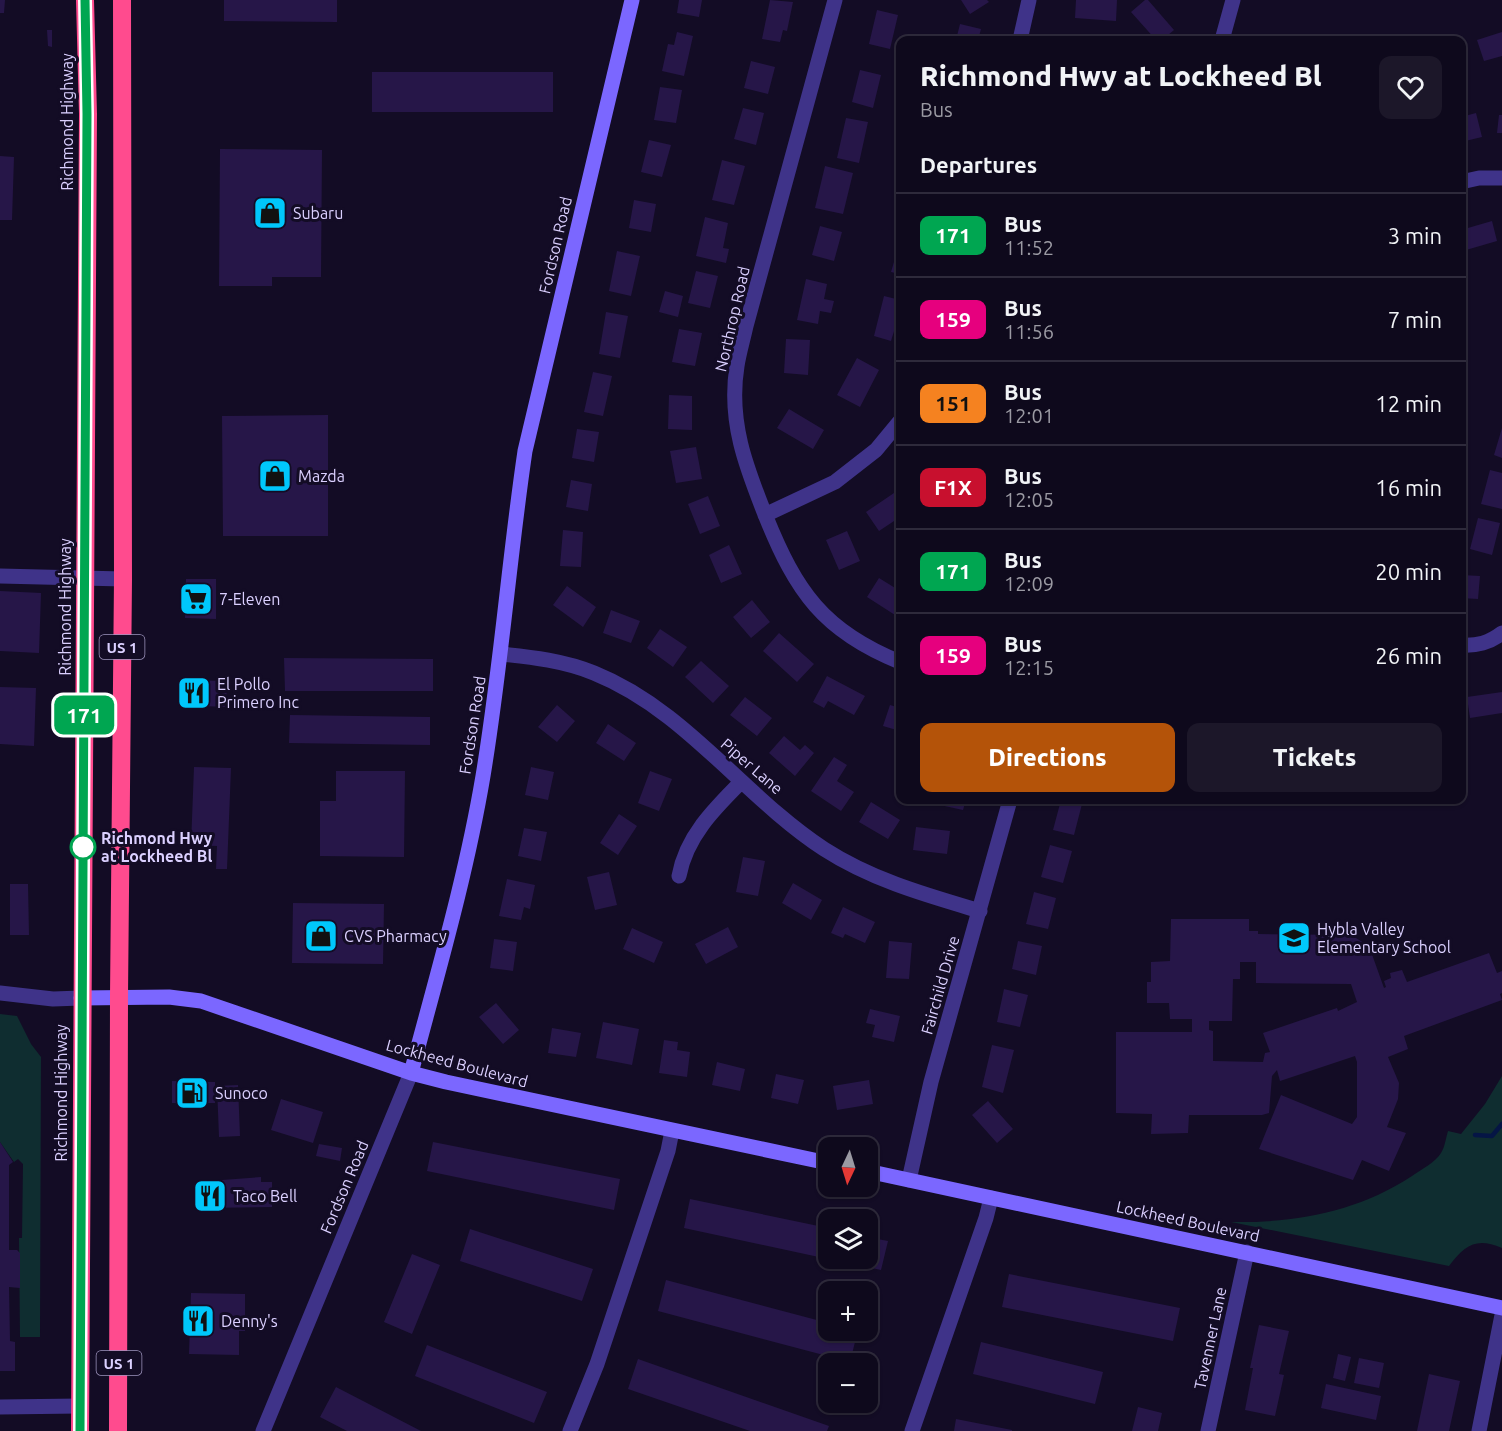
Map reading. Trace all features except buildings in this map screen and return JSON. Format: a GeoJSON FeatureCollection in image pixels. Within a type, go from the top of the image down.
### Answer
{"type":"FeatureCollection","features":[{"type":"Feature","properties":{"kind":"highway","name":"Richmond Highway"},"geometry":{"type":"LineString","coordinates":[[80,1431],[87,114],[85,0]]}},
{"type":"Feature","properties":{"kind":"highway","name":"US 1"},"geometry":{"type":"LineString","coordinates":[[118,1431],[118,996],[123,579],[122,0]]}},
{"type":"Feature","properties":{"kind":"street","name":"Fordson Road"},"geometry":{"type":"LineString","coordinates":[[263,1431],[411,1073],[470,843],[483,777],[501,654],[525,451],[632,0]]}},
{"type":"Feature","properties":{"kind":"street","name":"Northrop Road"},"geometry":{"type":"LineString","coordinates":[[835,0],[749,315],[737,367],[735,401],[739,439],[746,465],[787,567],[823,615],[850,637],[896,660]]}},
{"type":"Feature","properties":{"kind":"street"},"geometry":{"type":"LineString","coordinates":[[1021,36],[1029,0]]}},
{"type":"Feature","properties":{"kind":"street"},"geometry":{"type":"LineString","coordinates":[[1223,36],[1233,0]]}},
{"type":"Feature","properties":{"kind":"street"},"geometry":{"type":"LineString","coordinates":[[1466,181],[1479,178],[1502,178]]}},
{"type":"Feature","properties":{"kind":"street"},"geometry":{"type":"LineString","coordinates":[[765,514],[836,482],[876,450],[896,426]]}},
{"type":"Feature","properties":{"kind":"street"},"geometry":{"type":"LineString","coordinates":[[0,576],[123,579]]}},
{"type":"Feature","properties":{"kind":"street"},"geometry":{"type":"LineString","coordinates":[[1466,645],[1482,644],[1502,633]]}},
{"type":"Feature","properties":{"kind":"street","name":"Piper Lane"},"geometry":{"type":"LineString","coordinates":[[501,654],[567,664],[593,672],[620,685],[668,716],[803,834],[846,862],[913,891],[980,911]]}},
{"type":"Feature","properties":{"kind":"street"},"geometry":{"type":"LineString","coordinates":[[679,876],[681,862],[698,829],[741,782]]}},
{"type":"Feature","properties":{"kind":"street","name":"Fairchild Drive"},"geometry":{"type":"LineString","coordinates":[[909,1180],[931,1082],[1009,804]]}},
{"type":"Feature","properties":{"kind":"street"},"geometry":{"type":"LineString","coordinates":[[0,993],[53,999],[81,998]]}},
{"type":"Feature","properties":{"kind":"street","name":"Lockheed Boulevard"},"geometry":{"type":"LineString","coordinates":[[81,998],[169,997],[201,1001],[411,1073],[818,1161]]}},
{"type":"Feature","properties":{"kind":"street"},"geometry":{"type":"LineString","coordinates":[[570,1431],[597,1364],[668,1151],[672,1131]]}},
{"type":"Feature","properties":{"kind":"street","name":"Lockheed Boulevard"},"geometry":{"type":"LineString","coordinates":[[878,1173],[1502,1308]]}},
{"type":"Feature","properties":{"kind":"street"},"geometry":{"type":"LineString","coordinates":[[912,1431],[991,1198]]}},
{"type":"Feature","properties":{"kind":"street","name":"Tavenner Lane"},"geometry":{"type":"LineString","coordinates":[[1208,1431],[1247,1252]]}},
{"type":"Feature","properties":{"kind":"street"},"geometry":{"type":"LineString","coordinates":[[1479,1431],[1502,1315]]}},
{"type":"Feature","properties":{"kind":"street"},"geometry":{"type":"LineString","coordinates":[[0,1407],[80,1406]]}},
{"type":"Feature","properties":{"kind":"green space"},"geometry":{"type":"Polygon","coordinates":[[[0,1014],[17,1016],[31,1044],[41,1057],[40,1337],[20,1337],[19,1238],[22,1238],[23,1164],[18,1159],[14,1162],[0,1142],[0,1014]]]}},
{"type":"Feature","properties":{"kind":"green space"},"geometry":{"type":"Polygon","coordinates":[[[1502,1076],[1502,1248],[1485,1243],[1472,1245],[1460,1253],[1449,1266],[1231,1222],[1279,1220],[1325,1213],[1370,1199],[1391,1188],[1428,1166],[1439,1156],[1448,1131],[1461,1134],[1485,1104],[1502,1076]]]}},
{"type":"Feature","properties":{"kind":"waterway"},"geometry":{"type":"LineString","coordinates":[[1475,1135],[1492,1136],[1502,1124]]}},
{"type":"Feature","properties":{"kind":"bus line","name":"171"},"geometry":{"type":"LineString","coordinates":[[80,1431],[87,114],[85,0]]}},
{"type":"Feature","properties":{"kind":"place","name":"Subaru"},"geometry":{"type":"Point","coordinates":[270,213]}},
{"type":"Feature","properties":{"kind":"place","name":"Mazda"},"geometry":{"type":"Point","coordinates":[275,476]}},
{"type":"Feature","properties":{"kind":"place","name":"7-Eleven"},"geometry":{"type":"Point","coordinates":[196,599]}},
{"type":"Feature","properties":{"kind":"place","name":"El Pollo Primero Inc"},"geometry":{"type":"Point","coordinates":[194,693]}},
{"type":"Feature","properties":{"kind":"place","name":"Richmond Hwy at Lockheed Bl"},"geometry":{"type":"Point","coordinates":[83,847]}},
{"type":"Feature","properties":{"kind":"place","name":"CVS Pharmacy"},"geometry":{"type":"Point","coordinates":[321,936]}},
{"type":"Feature","properties":{"kind":"place","name":"Hybla Valley Elementary School"},"geometry":{"type":"Point","coordinates":[1294,938]}},
{"type":"Feature","properties":{"kind":"place","name":"Sunoco"},"geometry":{"type":"Point","coordinates":[192,1093]}},
{"type":"Feature","properties":{"kind":"place","name":"Taco Bell"},"geometry":{"type":"Point","coordinates":[210,1196]}},
{"type":"Feature","properties":{"kind":"place","name":"Denny's"},"geometry":{"type":"Point","coordinates":[198,1321]}}]}
